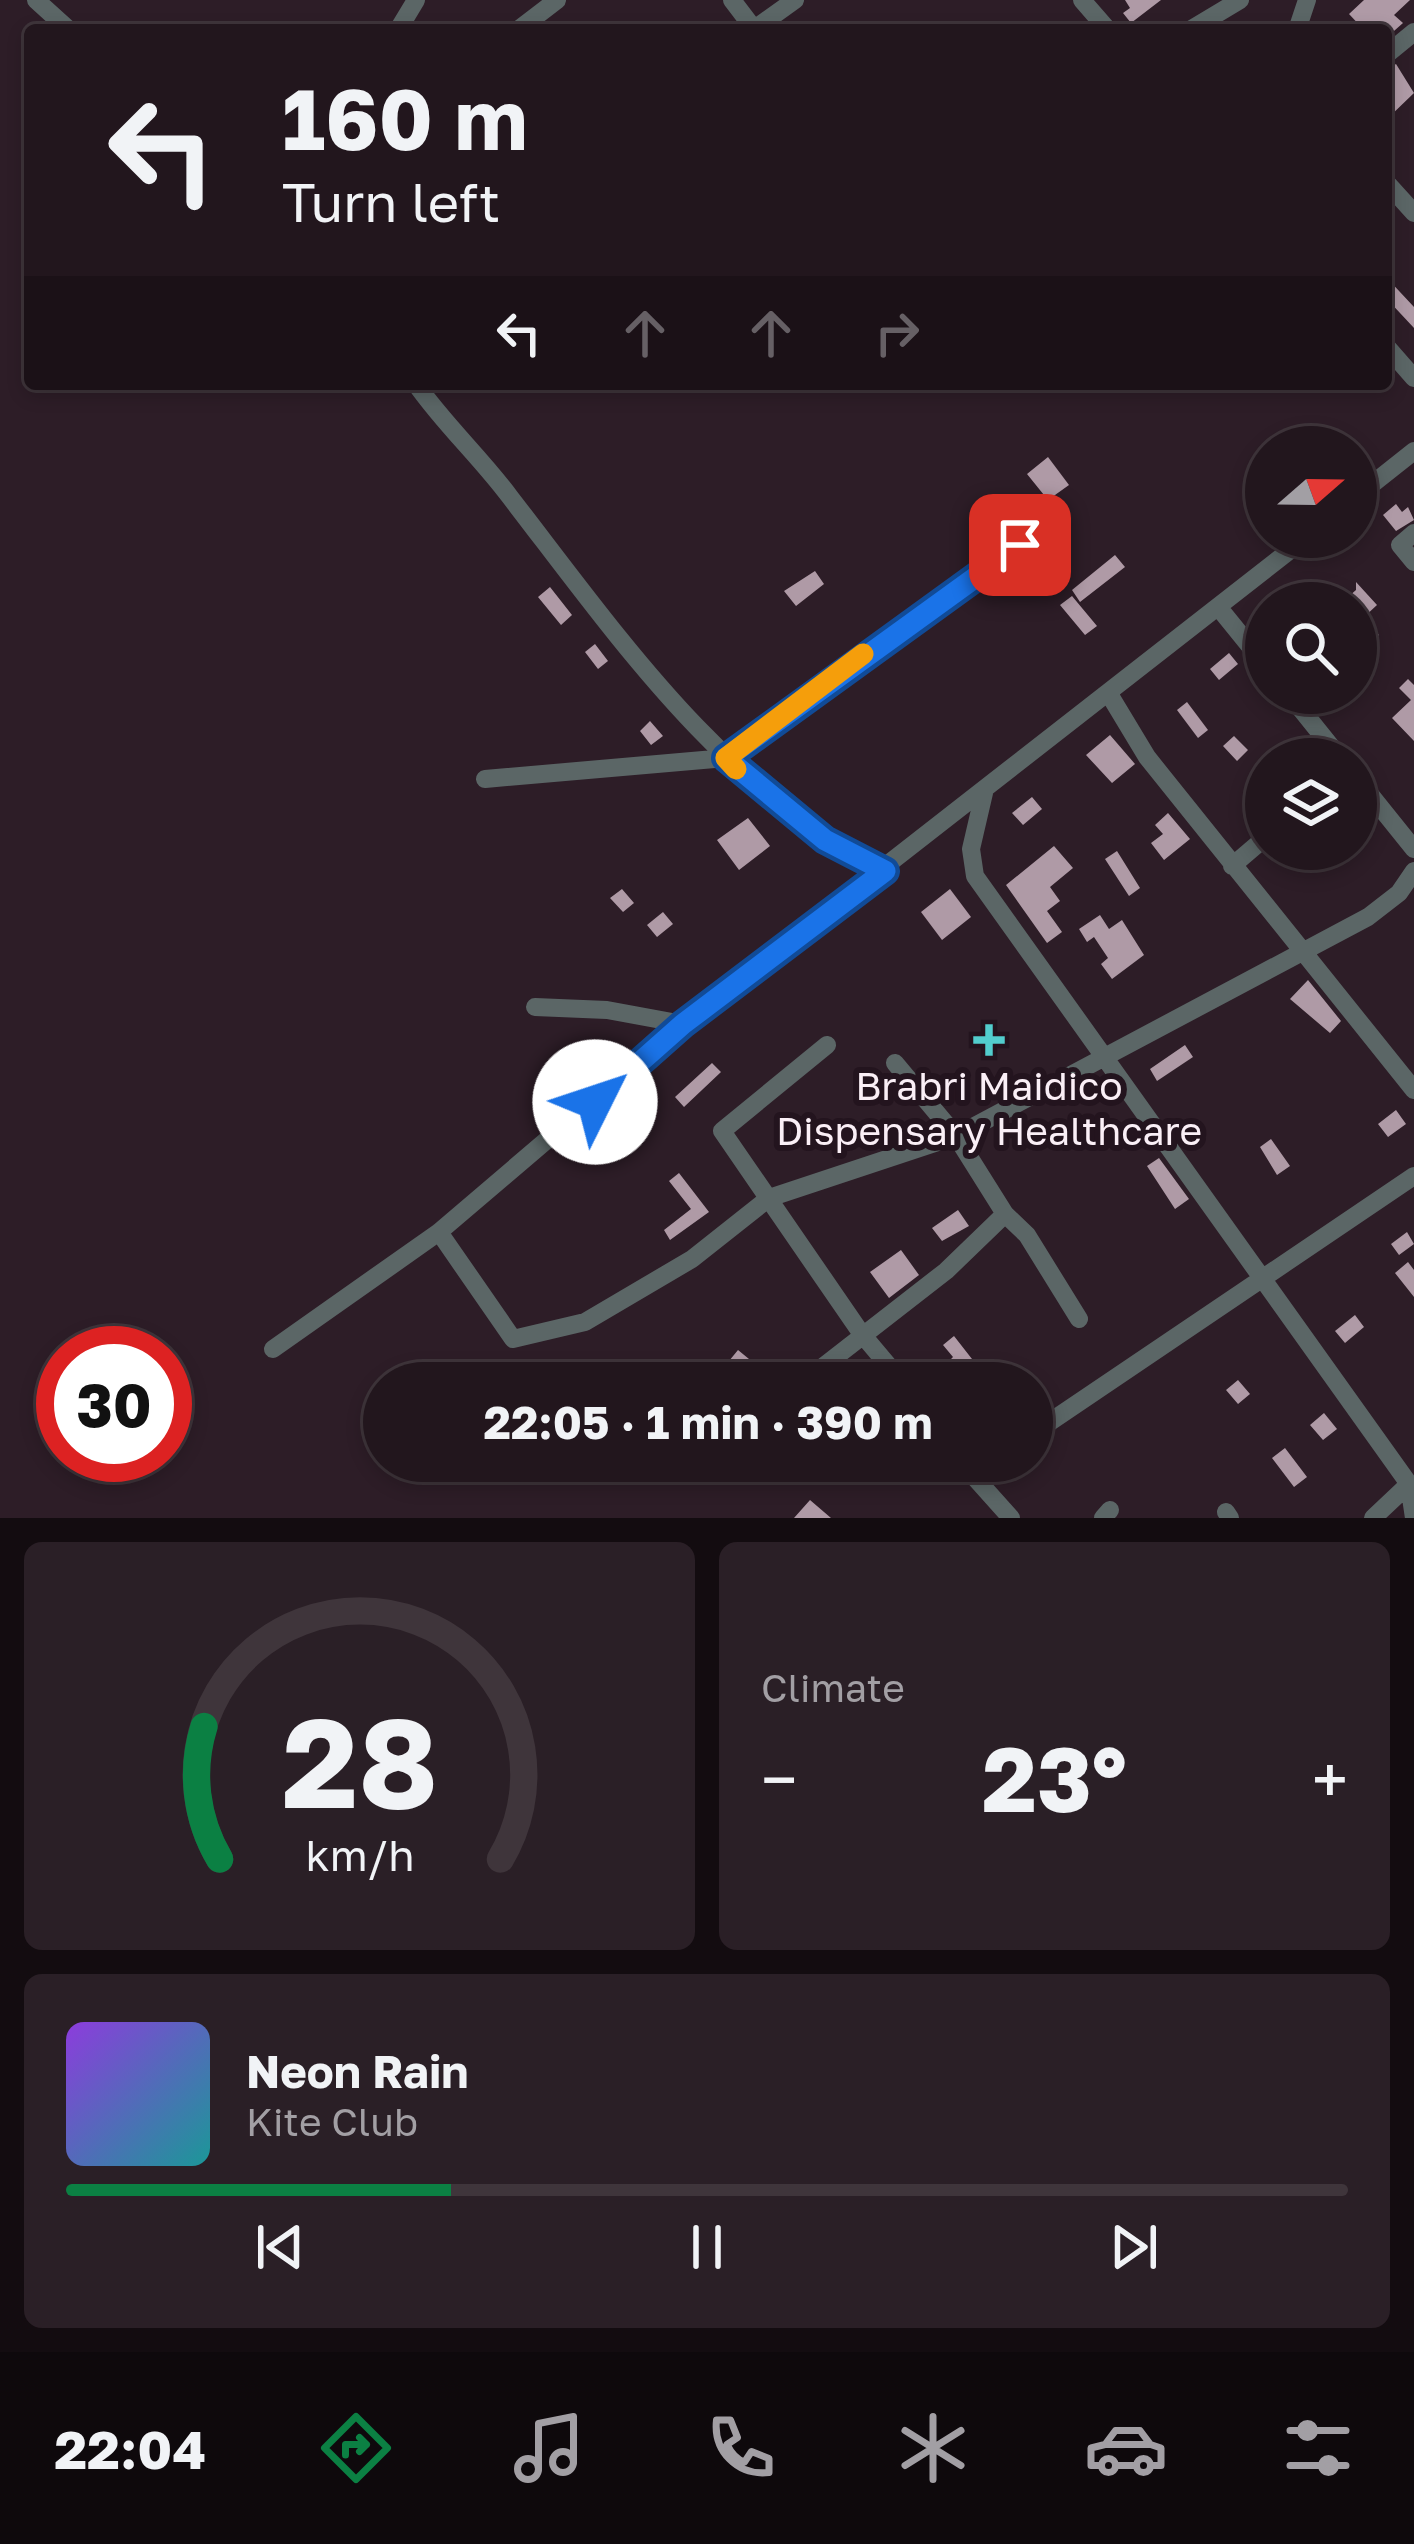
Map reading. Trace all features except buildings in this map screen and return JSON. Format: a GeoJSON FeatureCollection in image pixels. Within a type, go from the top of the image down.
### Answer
{"type":"FeatureCollection","features":[{"type":"Feature","properties":{"kind":"street"},"geometry":{"type":"LineString","coordinates":[[35,0],[63,24]]}},
{"type":"Feature","properties":{"kind":"street"},"geometry":{"type":"LineString","coordinates":[[526,24],[557,0]]}},
{"type":"Feature","properties":{"kind":"street"},"geometry":{"type":"LineString","coordinates":[[762,24],[796,0]]}},
{"type":"Feature","properties":{"kind":"street"},"geometry":{"type":"LineString","coordinates":[[1082,0],[1103,24]]}},
{"type":"Feature","properties":{"kind":"street"},"geometry":{"type":"LineString","coordinates":[[1200,24],[1240,0]]}},
{"type":"Feature","properties":{"kind":"street"},"geometry":{"type":"LineString","coordinates":[[1392,189],[1414,213]]}},
{"type":"Feature","properties":{"kind":"street"},"geometry":{"type":"LineString","coordinates":[[1392,353],[1414,378]]}},
{"type":"Feature","properties":{"kind":"street"},"geometry":{"type":"LineString","coordinates":[[421,390],[483,461],[650,675],[726,758],[825,840],[885,871]]}},
{"type":"Feature","properties":{"kind":"street"},"geometry":{"type":"LineString","coordinates":[[1377,480],[1414,451]]}},
{"type":"Feature","properties":{"kind":"street"},"geometry":{"type":"LineString","coordinates":[[1414,532],[1400,545],[1414,562]]}},
{"type":"Feature","properties":{"kind":"street"},"geometry":{"type":"LineString","coordinates":[[484,778],[726,758],[1020,545]]}},
{"type":"Feature","properties":{"kind":"street"},"geometry":{"type":"LineString","coordinates":[[273,1349],[439,1232],[683,1024],[1281,558]]}},
{"type":"Feature","properties":{"kind":"street"},"geometry":{"type":"LineString","coordinates":[[1219,608],[1245,640]]}},
{"type":"Feature","properties":{"kind":"street"},"geometry":{"type":"LineString","coordinates":[[1109,694],[1147,757],[1414,1090]]}},
{"type":"Feature","properties":{"kind":"street"},"geometry":{"type":"LineString","coordinates":[[1305,714],[1324,738]]}},
{"type":"Feature","properties":{"kind":"street"},"geometry":{"type":"LineString","coordinates":[[984,793],[971,849],[975,876],[1409,1484],[1414,1518]]}},
{"type":"Feature","properties":{"kind":"street"},"geometry":{"type":"LineString","coordinates":[[1377,803],[1414,849]]}},
{"type":"Feature","properties":{"kind":"street"},"geometry":{"type":"LineString","coordinates":[[1232,866],[1245,855]]}},
{"type":"Feature","properties":{"kind":"street"},"geometry":{"type":"LineString","coordinates":[[439,1232],[513,1339],[585,1322],[692,1259],[769,1198],[956,1136],[1368,917],[1399,893],[1414,871]]}},
{"type":"Feature","properties":{"kind":"street"},"geometry":{"type":"LineString","coordinates":[[535,1007],[608,1010],[683,1024]]}},
{"type":"Feature","properties":{"kind":"street"},"geometry":{"type":"LineString","coordinates":[[827,1045],[722,1131],[885,1362]]}},
{"type":"Feature","properties":{"kind":"street"},"geometry":{"type":"LineString","coordinates":[[896,1063],[956,1136],[1005,1214],[1027,1234],[1078,1319]]}},
{"type":"Feature","properties":{"kind":"street"},"geometry":{"type":"LineString","coordinates":[[1053,1420],[1414,1176]]}},
{"type":"Feature","properties":{"kind":"street"},"geometry":{"type":"LineString","coordinates":[[827,1362],[946,1271],[1005,1214]]}},
{"type":"Feature","properties":{"kind":"street"},"geometry":{"type":"LineString","coordinates":[[979,1482],[1011,1518]]}},
{"type":"Feature","properties":{"kind":"street"},"geometry":{"type":"LineString","coordinates":[[1373,1518],[1409,1484]]}},
{"type":"Feature","properties":{"kind":"slow traffic"},"geometry":{"type":"LineString","coordinates":[[736,769],[726,758],[863,654]]}},
{"type":"Feature","properties":{"kind":"place","name":"Brabri Maidico Dispensary Healthcare"},"geometry":{"type":"Point","coordinates":[989,1040]}},
{"type":"Feature","properties":{"kind":"route"},"geometry":{"type":"LineString","coordinates":[[595,1102],[683,1024],[885,871],[825,840],[742,776],[726,758],[950,591],[1020,545]]}}]}
